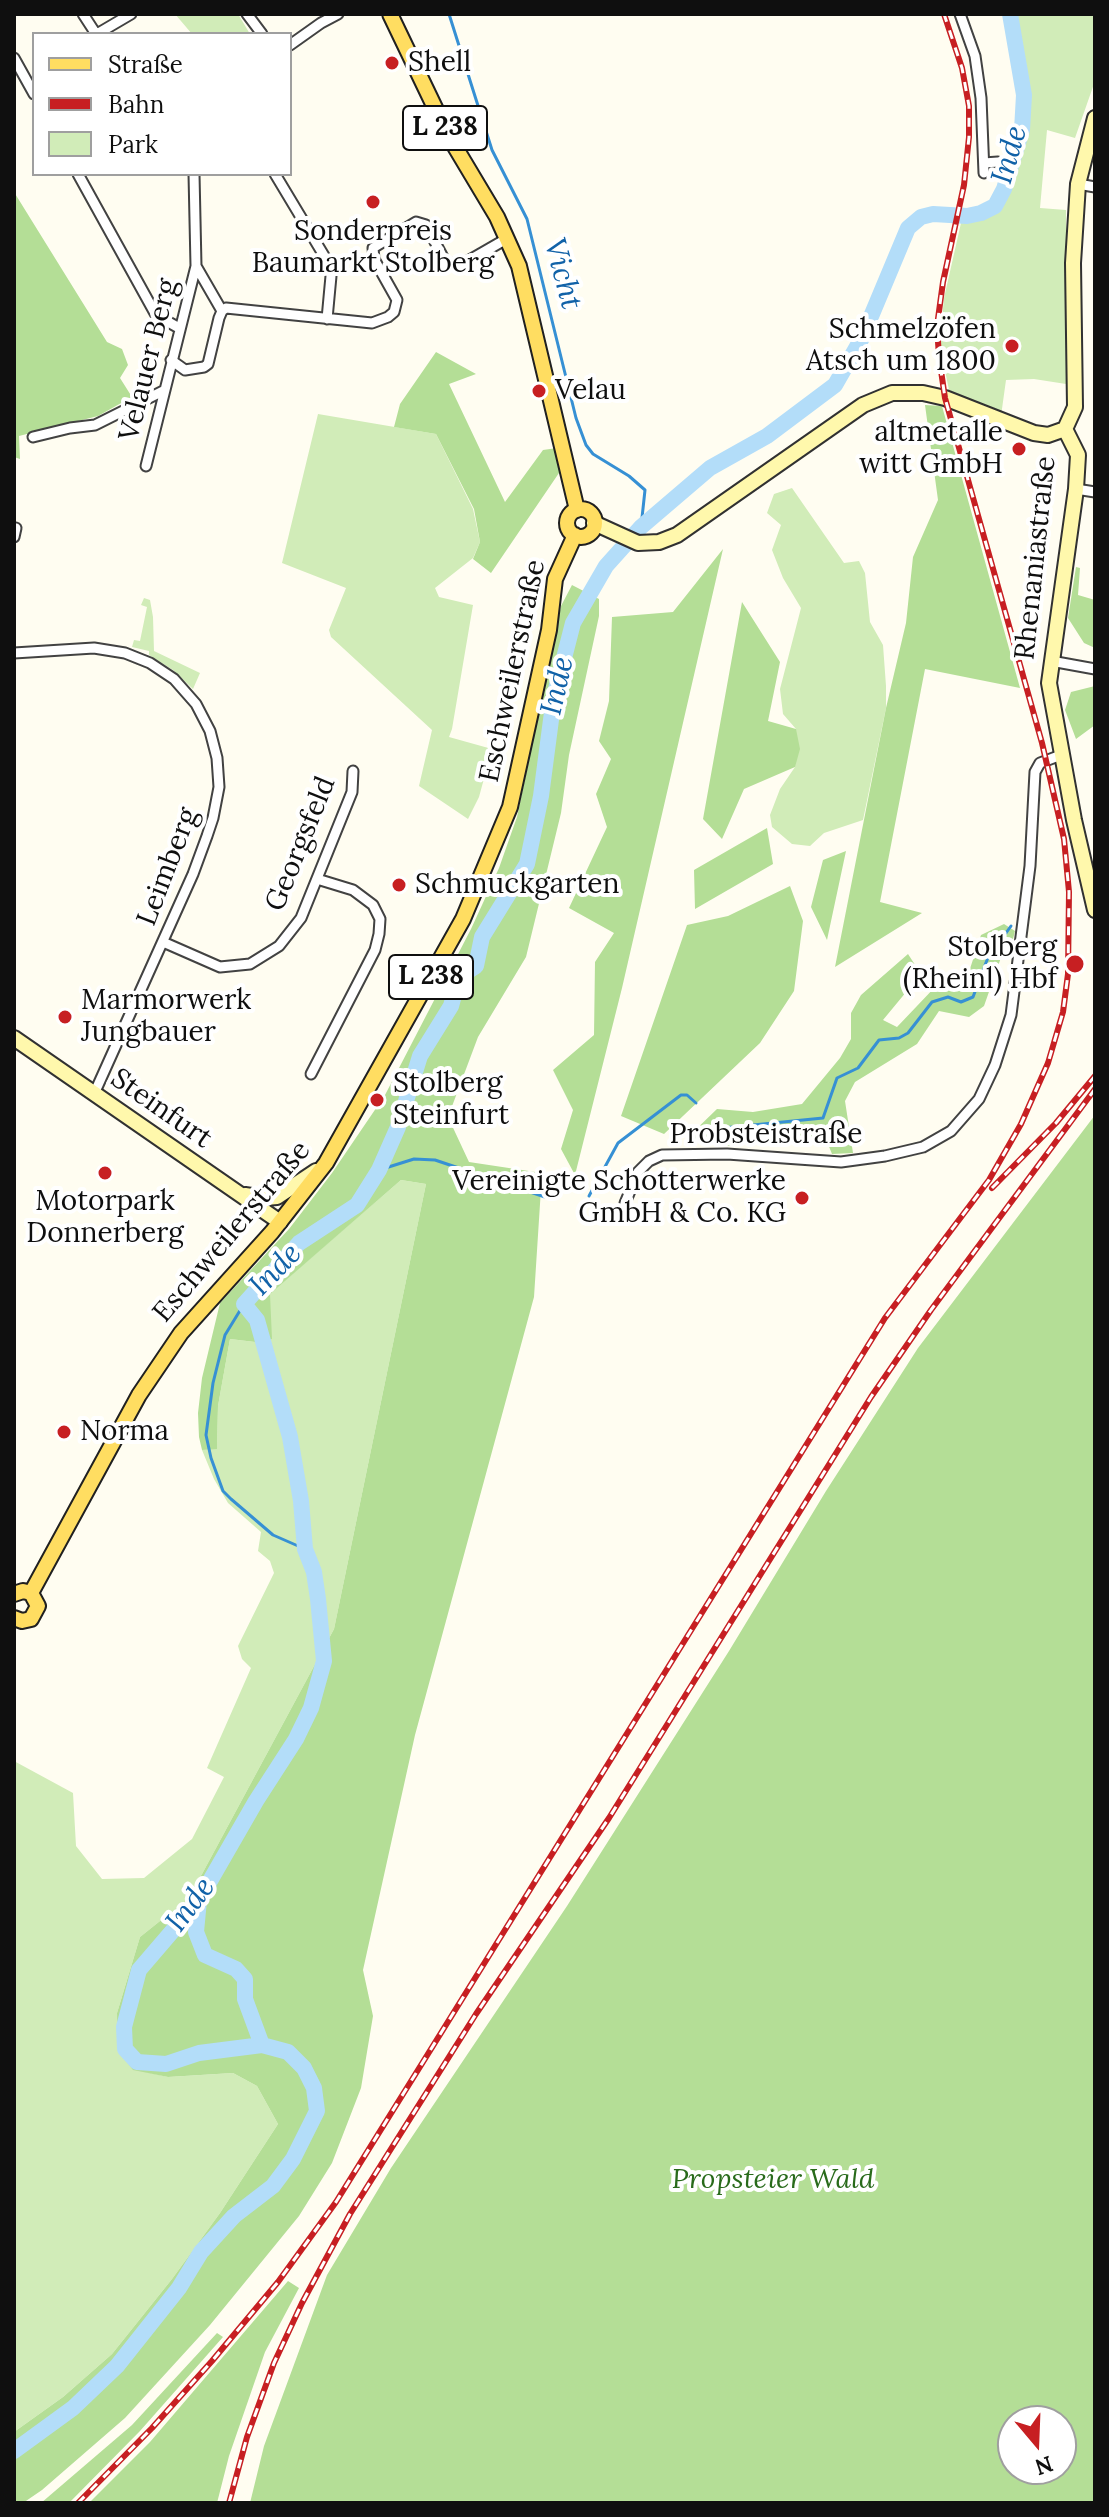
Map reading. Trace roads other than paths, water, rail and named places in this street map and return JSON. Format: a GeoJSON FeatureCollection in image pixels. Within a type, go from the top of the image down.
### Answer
{"type":"FeatureCollection","features":[{"type":"Feature","properties":{"kind":"main road","name":"L 238"},"geometry":{"type":"LineString","coordinates":[[390,14],[453,145],[508,238],[526,289],[577,510],[567,521],[568,528],[575,535]]}},
{"type":"Feature","properties":{"kind":"main road"},"geometry":{"type":"LineString","coordinates":[[575,535],[587,535],[594,523],[588,511],[577,510]]}},
{"type":"Feature","properties":{"kind":"main road","name":"Eschweilerstraße"},"geometry":{"type":"LineString","coordinates":[[31,1593],[139,1395],[181,1333],[280,1222],[326,1163],[463,919],[510,807],[549,630],[555,579],[575,535]]}},
{"type":"Feature","properties":{"kind":"main road"},"geometry":{"type":"LineString","coordinates":[[14,1594],[23,1591],[31,1593]]}},
{"type":"Feature","properties":{"kind":"main road","name":"L 238"},"geometry":{"type":"LineString","coordinates":[[15,1621],[31,1619],[38,1611],[38,1601],[31,1593]]}},
{"type":"Feature","properties":{"kind":"street"},"geometry":{"type":"LineString","coordinates":[[83,14],[96,32]]}},
{"type":"Feature","properties":{"kind":"street"},"geometry":{"type":"LineString","coordinates":[[100,32],[131,14]]}},
{"type":"Feature","properties":{"kind":"street"},"geometry":{"type":"LineString","coordinates":[[247,14],[260,32]]}},
{"type":"Feature","properties":{"kind":"street"},"geometry":{"type":"LineString","coordinates":[[292,44],[338,14]]}},
{"type":"Feature","properties":{"kind":"street"},"geometry":{"type":"LineString","coordinates":[[960,14],[975,56],[981,98],[984,168],[998,162]]}},
{"type":"Feature","properties":{"kind":"street"},"geometry":{"type":"LineString","coordinates":[[14,58],[32,90]]}},
{"type":"Feature","properties":{"kind":"street","name":"Rhenaniastraße"},"geometry":{"type":"LineString","coordinates":[[1095,118],[1078,184],[1073,263],[1075,407],[1065,429],[1078,455],[1049,683],[1061,755],[1095,910]]}},
{"type":"Feature","properties":{"kind":"street"},"geometry":{"type":"LineString","coordinates":[[79,176],[156,315],[179,328]]}},
{"type":"Feature","properties":{"kind":"street","name":"Velauer Berg"},"geometry":{"type":"LineString","coordinates":[[146,466],[196,266],[194,176]]}},
{"type":"Feature","properties":{"kind":"street"},"geometry":{"type":"LineString","coordinates":[[276,176],[329,264],[331,276],[327,319]]}},
{"type":"Feature","properties":{"kind":"street"},"geometry":{"type":"LineString","coordinates":[[1078,184],[1095,187]]}},
{"type":"Feature","properties":{"kind":"street"},"geometry":{"type":"LineString","coordinates":[[171,360],[190,371],[208,364],[222,311],[232,307],[327,319],[382,321],[394,312],[397,300],[374,259],[373,248],[416,222],[426,225],[449,264],[468,261],[508,238]]}},
{"type":"Feature","properties":{"kind":"street","name":"Velauer Berg"},"geometry":{"type":"LineString","coordinates":[[196,266],[222,311]]}},
{"type":"Feature","properties":{"kind":"street"},"geometry":{"type":"LineString","coordinates":[[33,437],[95,425],[163,391]]}},
{"type":"Feature","properties":{"kind":"street"},"geometry":{"type":"LineString","coordinates":[[594,523],[638,543],[659,542],[677,535],[863,405],[892,393],[923,393],[945,398],[1034,433],[1048,435],[1065,429]]}},
{"type":"Feature","properties":{"kind":"street"},"geometry":{"type":"LineString","coordinates":[[1076,489],[1095,492]]}},
{"type":"Feature","properties":{"kind":"street","name":"Leimberg"},"geometry":{"type":"LineString","coordinates":[[14,653],[94,648],[125,653],[163,670],[186,691],[204,717],[217,758],[219,787],[213,818],[163,942],[94,1094]]}},
{"type":"Feature","properties":{"kind":"street"},"geometry":{"type":"LineString","coordinates":[[1051,661],[1095,669]]}},
{"type":"Feature","properties":{"kind":"street","name":"Probsteistraße"},"geometry":{"type":"LineString","coordinates":[[625,1203],[638,1172],[649,1161],[662,1155],[727,1154],[841,1162],[923,1147],[951,1131],[979,1099],[995,1065],[1011,1015],[1030,866],[1035,772],[1040,763],[1061,755]]}},
{"type":"Feature","properties":{"kind":"street","name":"Georgsfeld"},"geometry":{"type":"LineString","coordinates":[[163,942],[220,967],[250,964],[279,946],[301,918],[352,792],[353,771]]}},
{"type":"Feature","properties":{"kind":"street"},"geometry":{"type":"LineString","coordinates":[[311,1074],[375,950],[380,919],[373,905],[353,890],[317,879]]}},
{"type":"Feature","properties":{"kind":"street","name":"Steinfurt"},"geometry":{"type":"LineString","coordinates":[[14,1038],[280,1222]]}},
{"type":"Feature","properties":{"kind":"street"},"geometry":{"type":"LineString","coordinates":[[243,1195],[277,1197],[326,1163]]}},
{"type":"Feature","properties":{"kind":"waterway","name":"Vicht"},"geometry":{"type":"LineString","coordinates":[[449,14],[492,150],[527,219],[576,418],[586,445],[593,454],[629,476],[645,490],[641,527]]}},
{"type":"Feature","properties":{"kind":"waterway","name":"Inde"},"geometry":{"type":"LineString","coordinates":[[14,2451],[73,2408],[117,2366],[179,2288],[201,2252],[234,2216],[273,2186],[293,2159],[317,2111],[314,2088],[304,2068],[288,2052],[262,2045],[199,2053],[166,2064],[137,2062],[125,2049],[124,2027],[139,1970],[199,1900],[296,1739],[311,1708],[324,1661],[314,1572],[305,1549],[301,1501],[290,1437],[257,1320],[244,1304],[299,1243],[357,1205],[379,1170],[398,1127],[420,1056],[451,1006],[459,977],[476,966],[482,937],[527,864],[541,796],[554,697],[573,623],[606,566],[641,527],[710,468],[767,436],[835,385],[862,338],[908,228],[921,217],[933,214],[967,216],[995,206],[1004,189],[1022,130],[1024,95],[1010,14]]}},
{"type":"Feature","properties":{"kind":"waterway"},"geometry":{"type":"LineString","coordinates":[[723,1128],[823,1118],[837,1078],[858,1068],[879,1040],[899,1038],[908,1033],[932,1002],[948,997],[961,1002],[973,997],[995,939],[1011,926]]}},
{"type":"Feature","properties":{"kind":"waterway"},"geometry":{"type":"LineString","coordinates":[[589,1196],[618,1143],[681,1095],[687,1095],[696,1103]]}},
{"type":"Feature","properties":{"kind":"waterway"},"geometry":{"type":"LineString","coordinates":[[379,1170],[414,1159],[435,1160],[545,1197]]}},
{"type":"Feature","properties":{"kind":"waterway"},"geometry":{"type":"LineString","coordinates":[[244,1304],[225,1335],[213,1383],[206,1435],[211,1458],[223,1491],[231,1499],[273,1535],[305,1549]]}},
{"type":"Feature","properties":{"kind":"waterway"},"geometry":{"type":"LineString","coordinates":[[199,1900],[196,1932],[205,1955],[236,1969],[245,1979],[245,1999],[262,2045]]}},
{"type":"Feature","properties":{"kind":"railway"},"geometry":{"type":"LineString","coordinates":[[78,2503],[212,2361],[278,2282],[336,2202],[885,1318],[989,1180],[1021,1124],[1048,1063],[1063,1012],[1068,974],[1069,892],[1064,839],[1042,743],[945,398],[939,357],[937,326],[964,185],[969,137],[969,106],[962,68],[944,14]]}},
{"type":"Feature","properties":{"kind":"railway"},"geometry":{"type":"LineString","coordinates":[[992,1188],[1056,1123],[1095,1076]]}},
{"type":"Feature","properties":{"kind":"railway"},"geometry":{"type":"LineString","coordinates":[[229,2503],[247,2437],[274,2363],[350,2214],[476,2014],[609,1818],[871,1397],[931,1310],[1095,1089]]}},
{"type":"Feature","properties":{"kind":"place","name":"Shell"},"geometry":{"type":"Point","coordinates":[392,63]}},
{"type":"Feature","properties":{"kind":"place","name":"Sonderpreis Baumarkt Stolberg"},"geometry":{"type":"Point","coordinates":[373,202]}},
{"type":"Feature","properties":{"kind":"place","name":"Schmelzöfen Atsch um 1800"},"geometry":{"type":"Point","coordinates":[1012,346]}},
{"type":"Feature","properties":{"kind":"place","name":"Velau"},"geometry":{"type":"Point","coordinates":[539,391]}},
{"type":"Feature","properties":{"kind":"place","name":"altmetalle witt GmbH"},"geometry":{"type":"Point","coordinates":[1019,449]}},
{"type":"Feature","properties":{"kind":"place","name":"Schmuckgarten"},"geometry":{"type":"Point","coordinates":[399,885]}},
{"type":"Feature","properties":{"kind":"place","name":"Stolberg (Rheinl) Hbf"},"geometry":{"type":"Point","coordinates":[1075,964]}},
{"type":"Feature","properties":{"kind":"place","name":"Marmorwerk Jungbauer"},"geometry":{"type":"Point","coordinates":[65,1017]}},
{"type":"Feature","properties":{"kind":"place","name":"Stolberg Steinfurt"},"geometry":{"type":"Point","coordinates":[377,1100]}},
{"type":"Feature","properties":{"kind":"place","name":"Motorpark Donnerberg"},"geometry":{"type":"Point","coordinates":[105,1173]}},
{"type":"Feature","properties":{"kind":"place","name":"Vereinigte Schotterwerke GmbH & Co. KG"},"geometry":{"type":"Point","coordinates":[802,1198]}},
{"type":"Feature","properties":{"kind":"place","name":"Norma"},"geometry":{"type":"Point","coordinates":[64,1432]}},
{"type":"Feature","properties":{"kind":"park label","name":"Propsteier Wald"},"geometry":{"type":"Point","coordinates":[773,2180]}}]}
